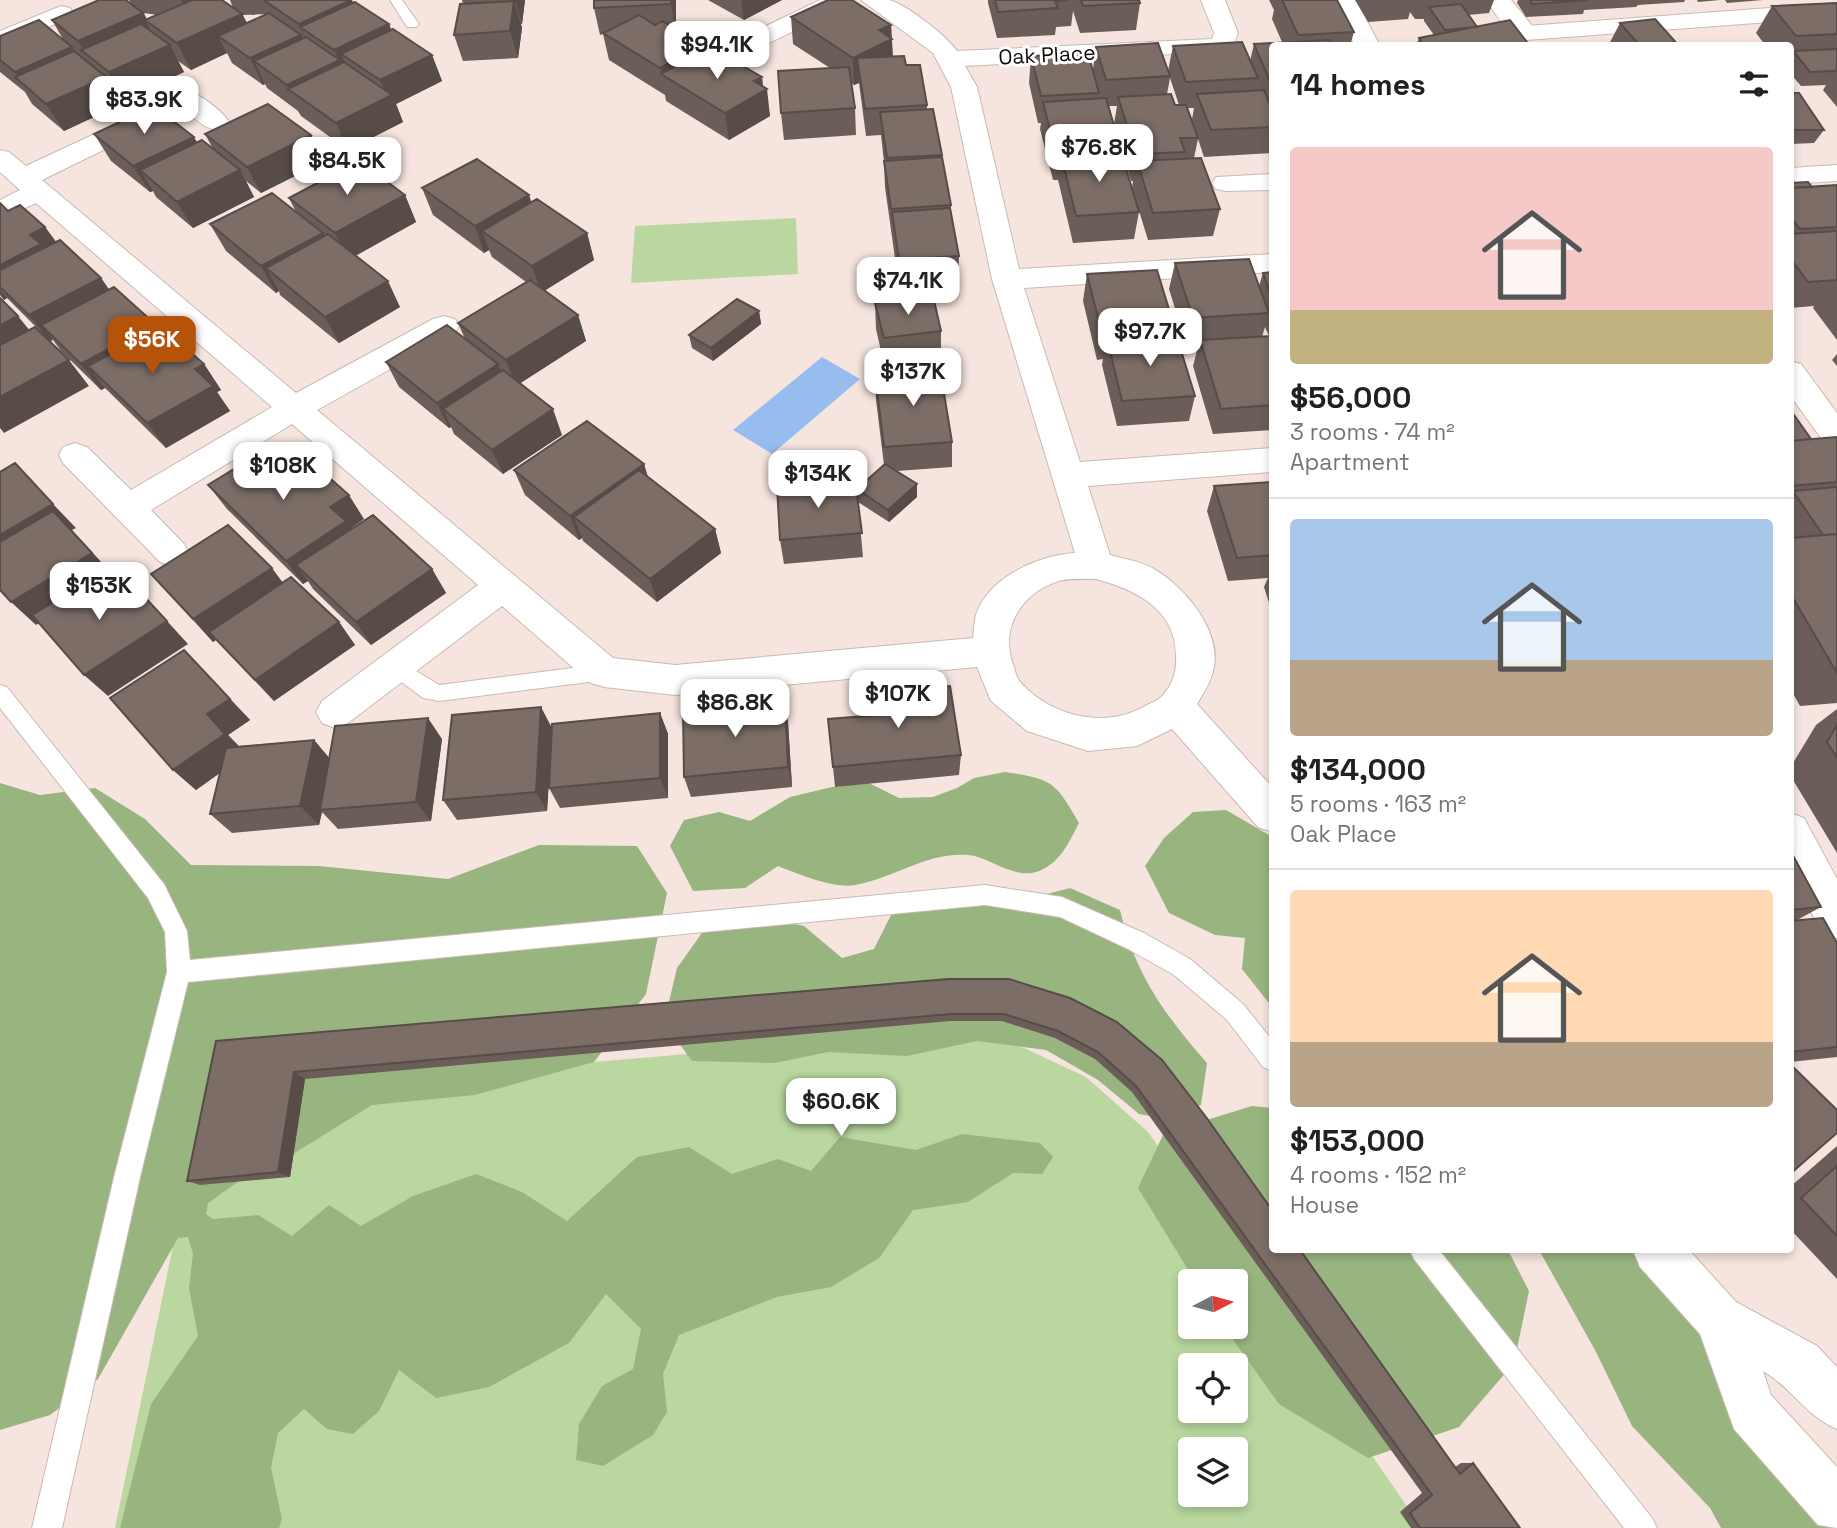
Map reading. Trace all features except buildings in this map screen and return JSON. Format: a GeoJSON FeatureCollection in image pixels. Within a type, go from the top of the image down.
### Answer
{"type":"FeatureCollection","features":[{"type":"Feature","properties":{"kind":"street"},"geometry":{"type":"LineString","coordinates":[[723,55],[839,0]]}},
{"type":"Feature","properties":{"kind":"street"},"geometry":{"type":"LineString","coordinates":[[873,0],[907,21],[943,50],[964,87],[1007,279],[1096,565]]}},
{"type":"Feature","properties":{"kind":"street","name":"Oak Place"},"geometry":{"type":"LineString","coordinates":[[949,59],[1216,46],[1223,43],[1226,33],[1213,0]]}},
{"type":"Feature","properties":{"kind":"street"},"geometry":{"type":"LineString","coordinates":[[1344,0],[1366,42]]}},
{"type":"Feature","properties":{"kind":"street"},"geometry":{"type":"LineString","coordinates":[[1498,0],[1531,39],[1837,10]]}},
{"type":"Feature","properties":{"kind":"street"},"geometry":{"type":"LineString","coordinates":[[0,40],[61,13]]}},
{"type":"Feature","properties":{"kind":"street"},"geometry":{"type":"LineString","coordinates":[[0,211],[21,175],[187,99],[217,124]]}},
{"type":"Feature","properties":{"kind":"street"},"geometry":{"type":"LineString","coordinates":[[1794,176],[1837,173]]}},
{"type":"Feature","properties":{"kind":"street"},"geometry":{"type":"LineString","coordinates":[[21,175],[604,672],[675,680],[989,651]]}},
{"type":"Feature","properties":{"kind":"street"},"geometry":{"type":"LineString","coordinates":[[1226,183],[1269,182]]}},
{"type":"Feature","properties":{"kind":"street"},"geometry":{"type":"LineString","coordinates":[[1007,279],[1269,263]]}},
{"type":"Feature","properties":{"kind":"street"},"geometry":{"type":"LineString","coordinates":[[128,508],[294,408],[444,326]]}},
{"type":"Feature","properties":{"kind":"street"},"geometry":{"type":"LineString","coordinates":[[1794,378],[1837,437]]}},
{"type":"Feature","properties":{"kind":"street"},"geometry":{"type":"LineString","coordinates":[[75,455],[172,553]]}},
{"type":"Feature","properties":{"kind":"street"},"geometry":{"type":"LineString","coordinates":[[1067,475],[1269,460]]}},
{"type":"Feature","properties":{"kind":"street"},"geometry":{"type":"LineString","coordinates":[[1096,565],[1139,577],[1173,602],[1194,636],[1195,673],[1176,707],[1137,730],[1088,735],[1040,720],[1004,690],[989,651],[995,615],[1018,586],[1054,568],[1096,565]]}},
{"type":"Feature","properties":{"kind":"street"},"geometry":{"type":"LineString","coordinates":[[335,712],[503,586]]}},
{"type":"Feature","properties":{"kind":"street"},"geometry":{"type":"LineString","coordinates":[[1176,707],[1269,813]]}},
{"type":"Feature","properties":{"kind":"street"},"geometry":{"type":"LineString","coordinates":[[1794,838],[1837,919]]}},
{"type":"Feature","properties":{"kind":"street"},"geometry":{"type":"LineString","coordinates":[[1660,1253],[1719,1319],[1799,1364],[1837,1404]]}},
{"type":"Feature","properties":{"kind":"street"},"geometry":{"type":"LineString","coordinates":[[1719,1319],[1752,1411],[1837,1506]]}},
{"type":"Feature","properties":{"kind":"lane"},"geometry":{"type":"LineString","coordinates":[[396,0],[412,24]]}},
{"type":"Feature","properties":{"kind":"lane"},"geometry":{"type":"LineString","coordinates":[[395,666],[430,692],[439,693],[604,672]]}},
{"type":"Feature","properties":{"kind":"lane"},"geometry":{"type":"LineString","coordinates":[[0,693],[156,891],[176,931],[179,972],[128,1173],[47,1528]]}},
{"type":"Feature","properties":{"kind":"lane"},"geometry":{"type":"LineString","coordinates":[[179,972],[985,895],[1062,907],[1136,941],[1182,967],[1235,1012],[1269,1055]]}},
{"type":"Feature","properties":{"kind":"lane"},"geometry":{"type":"LineString","coordinates":[[1425,1253],[1642,1528]]}},
{"type":"Feature","properties":{"kind":"green space"},"geometry":{"type":"Polygon","coordinates":[[[796,218],[798,274],[631,283],[635,226],[796,218]]]}},
{"type":"Feature","properties":{"kind":"green space"},"geometry":{"type":"Polygon","coordinates":[[[1005,772],[1033,777],[1051,784],[1064,798],[1079,823],[1059,857],[1039,871],[1021,873],[976,856],[953,855],[924,861],[855,885],[827,883],[778,866],[745,888],[693,891],[670,846],[684,820],[719,812],[750,821],[790,797],[832,787],[869,783],[899,798],[933,797],[974,778],[1005,772]]]}},
{"type":"Feature","properties":{"kind":"green space"},"geometry":{"type":"Polygon","coordinates":[[[0,783],[40,795],[95,788],[145,819],[191,865],[319,866],[448,879],[539,845],[637,846],[667,893],[646,994],[594,1062],[475,1095],[372,1105],[293,1154],[242,1179],[208,1203],[206,1214],[213,1219],[258,1215],[292,1236],[329,1205],[361,1226],[413,1196],[476,1174],[522,1192],[567,1221],[637,1157],[689,1147],[732,1174],[778,1159],[811,1171],[840,1137],[916,1150],[962,1134],[1040,1143],[1053,1157],[1042,1174],[1013,1173],[968,1202],[913,1210],[879,1258],[831,1287],[777,1297],[679,1335],[663,1374],[667,1412],[653,1435],[603,1466],[576,1460],[579,1424],[602,1386],[633,1369],[641,1329],[606,1294],[569,1343],[489,1387],[436,1398],[399,1370],[379,1411],[353,1434],[327,1429],[304,1409],[278,1433],[271,1468],[282,1519],[279,1528],[120,1528],[151,1404],[198,1336],[189,1288],[193,1254],[188,1237],[178,1238],[98,1379],[50,1415],[0,1430],[0,783]]]}},
{"type":"Feature","properties":{"kind":"green space"},"geometry":{"type":"Polygon","coordinates":[[[1226,810],[1269,835],[1269,1003],[1242,969],[1245,938],[1215,935],[1169,913],[1145,866],[1164,838],[1193,812],[1226,810]]]}},
{"type":"Feature","properties":{"kind":"green space"},"geometry":{"type":"Polygon","coordinates":[[[1070,888],[1120,910],[1134,954],[1153,992],[1207,1063],[1201,1105],[1166,1119],[1139,1114],[1098,1080],[1046,1050],[977,1041],[907,1056],[828,1052],[775,1063],[692,1061],[664,1023],[677,968],[709,923],[749,914],[804,926],[842,958],[874,949],[891,915],[921,899],[1028,899],[1070,888]]]}},
{"type":"Feature","properties":{"kind":"green space"},"geometry":{"type":"Polygon","coordinates":[[[922,1034],[1007,1040],[1086,1077],[1148,1132],[1243,1269],[1178,1269],[1178,1339],[1248,1339],[1248,1277],[1422,1528],[115,1528],[204,1095],[922,1034]]]}},
{"type":"Feature","properties":{"kind":"green space"},"geometry":{"type":"Polygon","coordinates":[[[1252,1106],[1269,1108],[1269,1253],[1510,1253],[1529,1291],[1514,1363],[1459,1427],[1368,1458],[1279,1404],[1248,1361],[1248,1353],[1243,1353],[1233,1339],[1248,1339],[1248,1269],[1188,1269],[1138,1188],[1164,1133],[1252,1106]]]}},
{"type":"Feature","properties":{"kind":"green space"},"geometry":{"type":"Polygon","coordinates":[[[1541,1253],[1654,1253],[1661,1270],[1837,1528],[1721,1528],[1710,1508],[1632,1426],[1595,1350],[1541,1253]]]}},
{"type":"Feature","properties":{"kind":"water"},"geometry":{"type":"Polygon","coordinates":[[[822,357],[860,379],[772,454],[733,430],[822,357]]]}}]}
